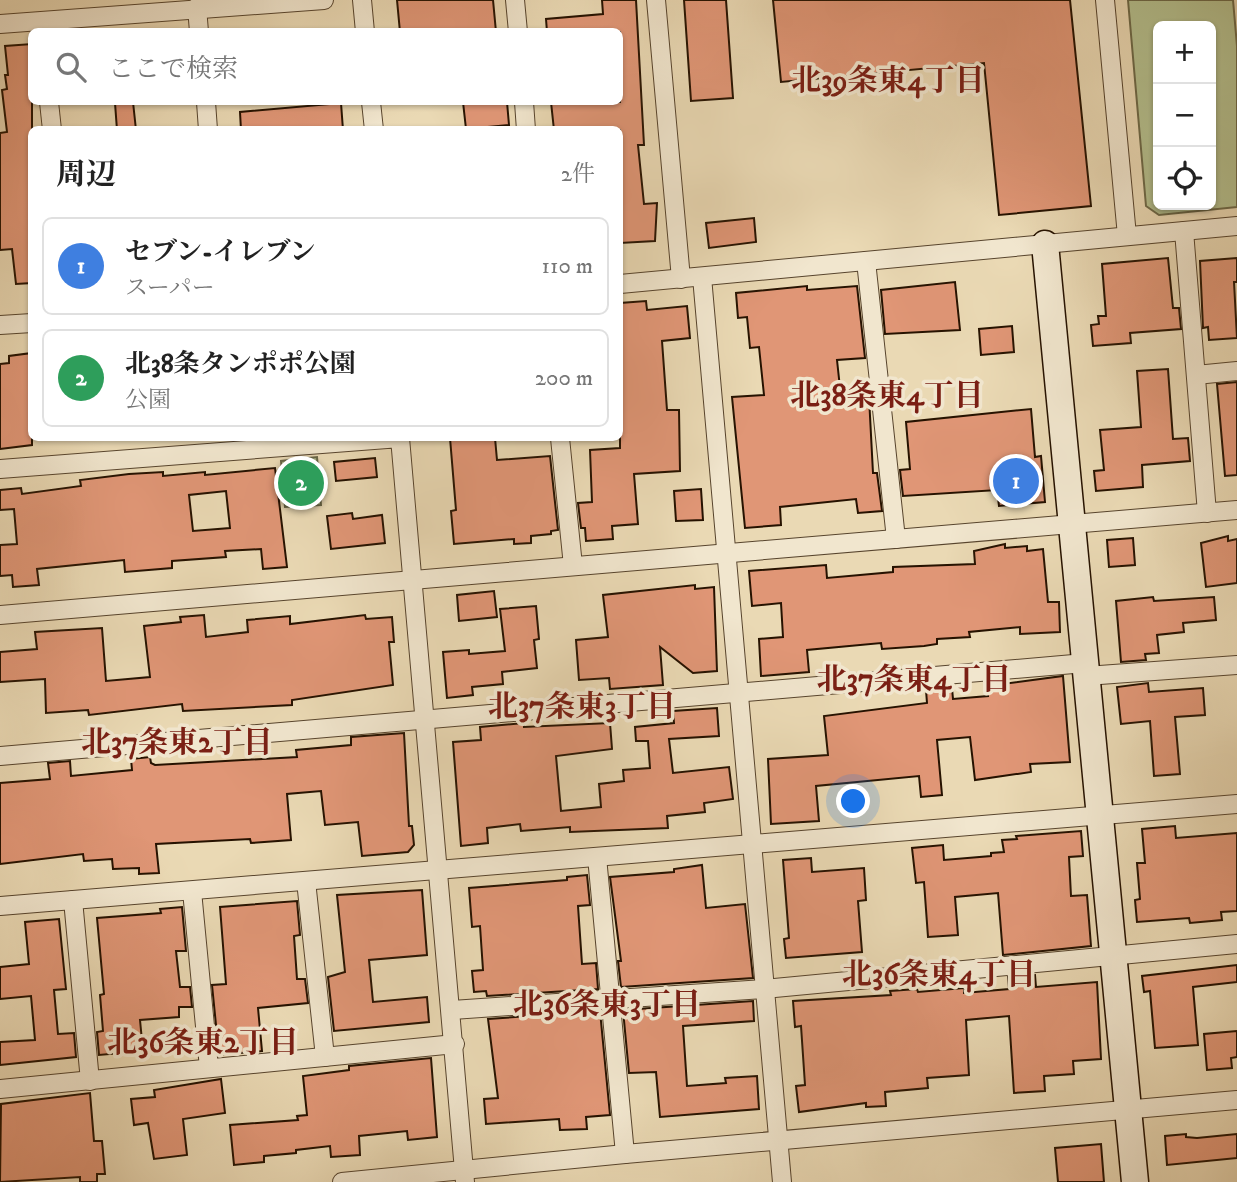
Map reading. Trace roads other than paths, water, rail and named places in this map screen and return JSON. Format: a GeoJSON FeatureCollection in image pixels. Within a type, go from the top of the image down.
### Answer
{"type":"FeatureCollection","features":[{"type":"Feature","properties":{"kind":"street"},"geometry":{"type":"LineString","coordinates":[[0,24],[42,26],[197,8],[324,0]]}},
{"type":"Feature","properties":{"kind":"street"},"geometry":{"type":"LineString","coordinates":[[362,0],[365,28]]}},
{"type":"Feature","properties":{"kind":"street"},"geometry":{"type":"LineString","coordinates":[[515,0],[518,28]]}},
{"type":"Feature","properties":{"kind":"street"},"geometry":{"type":"LineString","coordinates":[[656,0],[681,278]]}},
{"type":"Feature","properties":{"kind":"street"},"geometry":{"type":"LineString","coordinates":[[1105,0],[1128,236]]}},
{"type":"Feature","properties":{"kind":"street"},"geometry":{"type":"LineString","coordinates":[[197,8],[199,28]]}},
{"type":"Feature","properties":{"kind":"street"},"geometry":{"type":"LineString","coordinates":[[49,105],[52,126]]}},
{"type":"Feature","properties":{"kind":"street"},"geometry":{"type":"LineString","coordinates":[[206,105],[208,126]]}},
{"type":"Feature","properties":{"kind":"street"},"geometry":{"type":"LineString","coordinates":[[371,105],[374,126]]}},
{"type":"Feature","properties":{"kind":"street"},"geometry":{"type":"LineString","coordinates":[[524,105],[526,126]]}},
{"type":"Feature","properties":{"kind":"street"},"geometry":{"type":"LineString","coordinates":[[623,284],[1237,226]]}},
{"type":"Feature","properties":{"kind":"street"},"geometry":{"type":"LineString","coordinates":[[1184,231],[1207,513]]}},
{"type":"Feature","properties":{"kind":"street"},"geometry":{"type":"LineString","coordinates":[[1045,244],[1135,1182]]}},
{"type":"Feature","properties":{"kind":"street"},"geometry":{"type":"LineString","coordinates":[[866,261],[896,539]]}},
{"type":"Feature","properties":{"kind":"street"},"geometry":{"type":"LineString","coordinates":[[702,277],[724,553],[739,692],[782,1182]]}},
{"type":"Feature","properties":{"kind":"street"},"geometry":{"type":"LineString","coordinates":[[0,325],[28,323]]}},
{"type":"Feature","properties":{"kind":"street"},"geometry":{"type":"LineString","coordinates":[[1196,375],[1237,371]]}},
{"type":"Feature","properties":{"kind":"street"},"geometry":{"type":"LineString","coordinates":[[0,469],[361,441]]}},
{"type":"Feature","properties":{"kind":"street"},"geometry":{"type":"LineString","coordinates":[[400,441],[436,870],[455,1044],[464,1175]]}},
{"type":"Feature","properties":{"kind":"street"},"geometry":{"type":"LineString","coordinates":[[560,441],[573,566]]}},
{"type":"Feature","properties":{"kind":"street"},"geometry":{"type":"LineString","coordinates":[[0,615],[1237,510]]}},
{"type":"Feature","properties":{"kind":"street"},"geometry":{"type":"LineString","coordinates":[[0,757],[739,692],[1086,669],[1237,665]]}},
{"type":"Feature","properties":{"kind":"street"},"geometry":{"type":"LineString","coordinates":[[0,906],[1237,804]]}},
{"type":"Feature","properties":{"kind":"street"},"geometry":{"type":"LineString","coordinates":[[597,857],[625,1154]]}},
{"type":"Feature","properties":{"kind":"street"},"geometry":{"type":"LineString","coordinates":[[306,881],[325,1057]]}},
{"type":"Feature","properties":{"kind":"street"},"geometry":{"type":"LineString","coordinates":[[192,891],[209,1068]]}},
{"type":"Feature","properties":{"kind":"street"},"geometry":{"type":"LineString","coordinates":[[73,900],[90,1081]]}},
{"type":"Feature","properties":{"kind":"street"},"geometry":{"type":"LineString","coordinates":[[452,1010],[764,989],[1237,944]]}},
{"type":"Feature","properties":{"kind":"street"},"geometry":{"type":"LineString","coordinates":[[0,1089],[455,1044]]}},
{"type":"Feature","properties":{"kind":"street"},"geometry":{"type":"LineString","coordinates":[[342,1182],[464,1175],[625,1154],[1237,1100]]}},
{"type":"Feature","properties":{"kind":"place","name":"セブン-イレブン"},"geometry":{"type":"Point","coordinates":[1016,481]}},
{"type":"Feature","properties":{"kind":"place","name":"北38条タンポポ公園"},"geometry":{"type":"Point","coordinates":[301,483]}},
{"type":"Feature","properties":{"kind":"district","name":"北39条東4丁目"},"geometry":{"type":"Point","coordinates":[888,81]}},
{"type":"Feature","properties":{"kind":"district","name":"北38条東4丁目"},"geometry":{"type":"Point","coordinates":[887,396]}},
{"type":"Feature","properties":{"kind":"district","name":"北37条東4丁目"},"geometry":{"type":"Point","coordinates":[914,680]}},
{"type":"Feature","properties":{"kind":"district","name":"北37条東3丁目"},"geometry":{"type":"Point","coordinates":[582,707]}},
{"type":"Feature","properties":{"kind":"district","name":"北37条東2丁目"},"geometry":{"type":"Point","coordinates":[177,743]}},
{"type":"Feature","properties":{"kind":"district","name":"北36条東4丁目"},"geometry":{"type":"Point","coordinates":[939,975]}},
{"type":"Feature","properties":{"kind":"district","name":"北36条東3丁目"},"geometry":{"type":"Point","coordinates":[607,1005]}},
{"type":"Feature","properties":{"kind":"district","name":"北36条東2丁目"},"geometry":{"type":"Point","coordinates":[203,1043]}}]}
